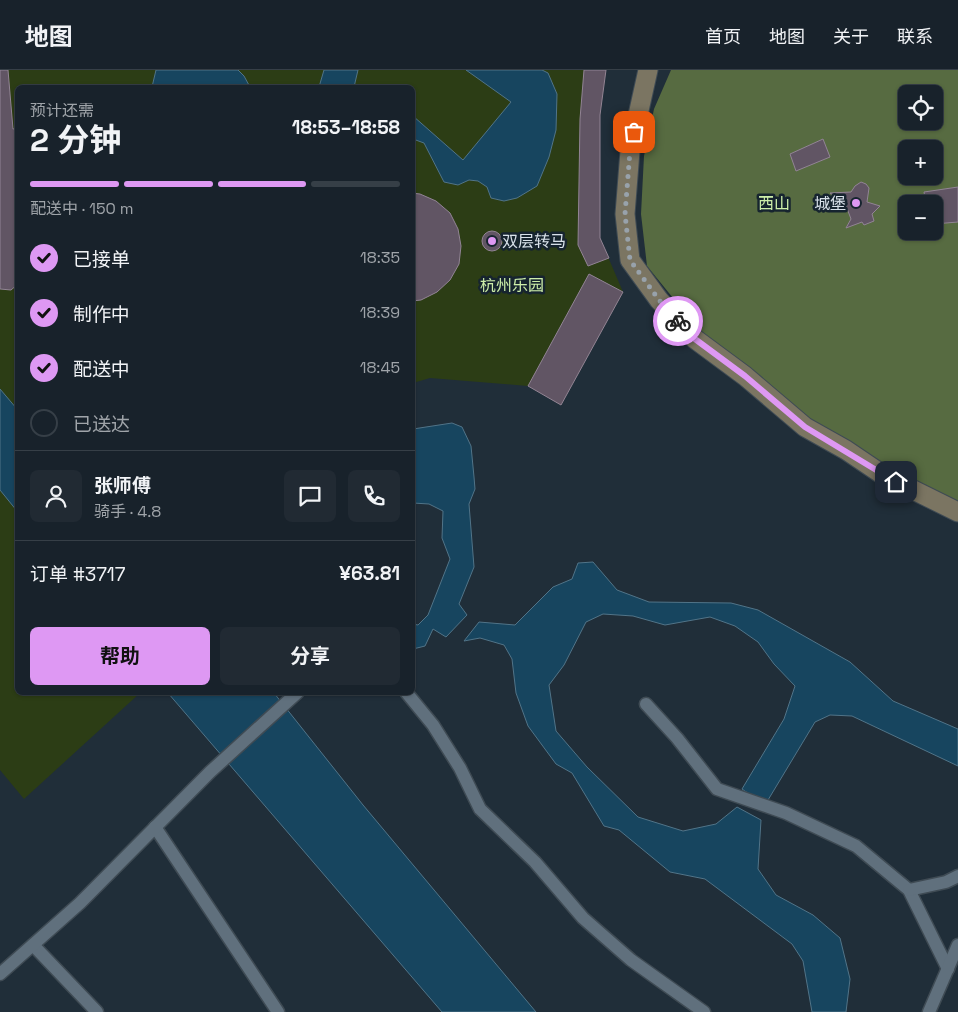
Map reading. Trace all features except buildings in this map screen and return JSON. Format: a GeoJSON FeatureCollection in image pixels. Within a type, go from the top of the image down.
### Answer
{"type":"FeatureCollection","features":[{"type":"Feature","properties":{"kind":"main road"},"geometry":{"type":"LineString","coordinates":[[648,70],[630,151],[625,214],[630,260],[659,300],[695,339],[745,376],[805,427],[846,450],[883,475],[958,512]]}},
{"type":"Feature","properties":{"kind":"street"},"geometry":{"type":"LineString","coordinates":[[0,974],[80,903],[216,767],[295,695]]}},
{"type":"Feature","properties":{"kind":"street"},"geometry":{"type":"LineString","coordinates":[[408,695],[433,725],[460,768],[480,809],[535,862],[584,918],[631,960],[704,1012]]}},
{"type":"Feature","properties":{"kind":"street"},"geometry":{"type":"LineString","coordinates":[[646,704],[677,738],[717,789],[786,813],[856,846],[909,890],[948,969]]}},
{"type":"Feature","properties":{"kind":"street"},"geometry":{"type":"LineString","coordinates":[[156,827],[278,1012]]}},
{"type":"Feature","properties":{"kind":"street"},"geometry":{"type":"LineString","coordinates":[[909,890],[946,882],[958,876]]}},
{"type":"Feature","properties":{"kind":"street"},"geometry":{"type":"LineString","coordinates":[[33,945],[97,1012]]}},
{"type":"Feature","properties":{"kind":"street"},"geometry":{"type":"LineString","coordinates":[[929,1012],[958,945]]}},
{"type":"Feature","properties":{"kind":"green space","name":"杭州乐园"},"geometry":{"type":"Polygon","coordinates":[[[0,70],[606,70],[600,115],[600,238],[623,292],[561,405],[528,386],[430,378],[415,382],[415,85],[15,85],[15,695],[138,695],[24,799],[0,770],[0,70]]]}},
{"type":"Feature","properties":{"kind":"green space","name":"西山"},"geometry":{"type":"Polygon","coordinates":[[[671,70],[958,70],[958,502],[896,474],[812,421],[699,330],[647,266],[641,214],[644,156],[654,109],[671,70]]]}},
{"type":"Feature","properties":{"kind":"water"},"geometry":{"type":"Polygon","coordinates":[[[156,70],[238,70],[249,85],[152,85],[156,70]]]}},
{"type":"Feature","properties":{"kind":"water"},"geometry":{"type":"Polygon","coordinates":[[[324,70],[358,70],[354,85],[320,85],[324,70]]]}},
{"type":"Feature","properties":{"kind":"water"},"geometry":{"type":"Polygon","coordinates":[[[466,70],[542,70],[548,73],[557,94],[556,130],[549,157],[537,186],[517,198],[504,201],[491,198],[487,187],[478,181],[469,180],[458,185],[444,182],[424,143],[415,140],[415,118],[463,160],[511,102],[466,70]]]}},
{"type":"Feature","properties":{"kind":"water"},"geometry":{"type":"Polygon","coordinates":[[[0,389],[15,407],[15,509],[0,490],[0,389]]]}},
{"type":"Feature","properties":{"kind":"water"},"geometry":{"type":"Polygon","coordinates":[[[452,423],[462,427],[471,446],[475,489],[469,504],[474,567],[459,604],[467,615],[446,637],[433,629],[425,646],[415,648],[415,624],[418,625],[428,615],[450,559],[442,538],[443,511],[429,504],[415,503],[415,429],[452,423]]]}},
{"type":"Feature","properties":{"kind":"water"},"geometry":{"type":"Polygon","coordinates":[[[593,562],[617,590],[649,602],[731,603],[758,610],[850,662],[893,701],[958,729],[958,766],[852,716],[830,715],[815,722],[765,805],[742,789],[784,719],[795,686],[774,664],[758,642],[735,626],[710,617],[665,625],[633,616],[603,614],[586,622],[564,665],[549,685],[556,731],[587,767],[638,817],[683,831],[716,824],[737,807],[761,820],[758,869],[776,895],[813,915],[840,938],[850,979],[846,1012],[812,1012],[803,961],[792,944],[705,879],[670,872],[619,830],[604,826],[572,773],[556,764],[528,726],[516,693],[512,659],[504,645],[480,638],[464,641],[479,622],[515,625],[553,587],[572,579],[578,563],[593,562]]]}},
{"type":"Feature","properties":{"kind":"water"},"geometry":{"type":"Polygon","coordinates":[[[170,695],[276,695],[363,805],[536,1012],[442,1012],[170,695]]]}},
{"type":"Feature","properties":{"kind":"way so far"},"geometry":{"type":"LineString","coordinates":[[634,132],[630,151],[625,214],[630,260],[659,300],[678,321]]}},
{"type":"Feature","properties":{"kind":"place","name":"城堡"},"geometry":{"type":"Point","coordinates":[856,203]}},
{"type":"Feature","properties":{"kind":"place","name":"双层转马"},"geometry":{"type":"Point","coordinates":[492,241]}},
{"type":"Feature","properties":{"kind":"route"},"geometry":{"type":"LineString","coordinates":[[678,321],[695,339],[745,376],[805,427],[846,450],[896,482]]}}]}
